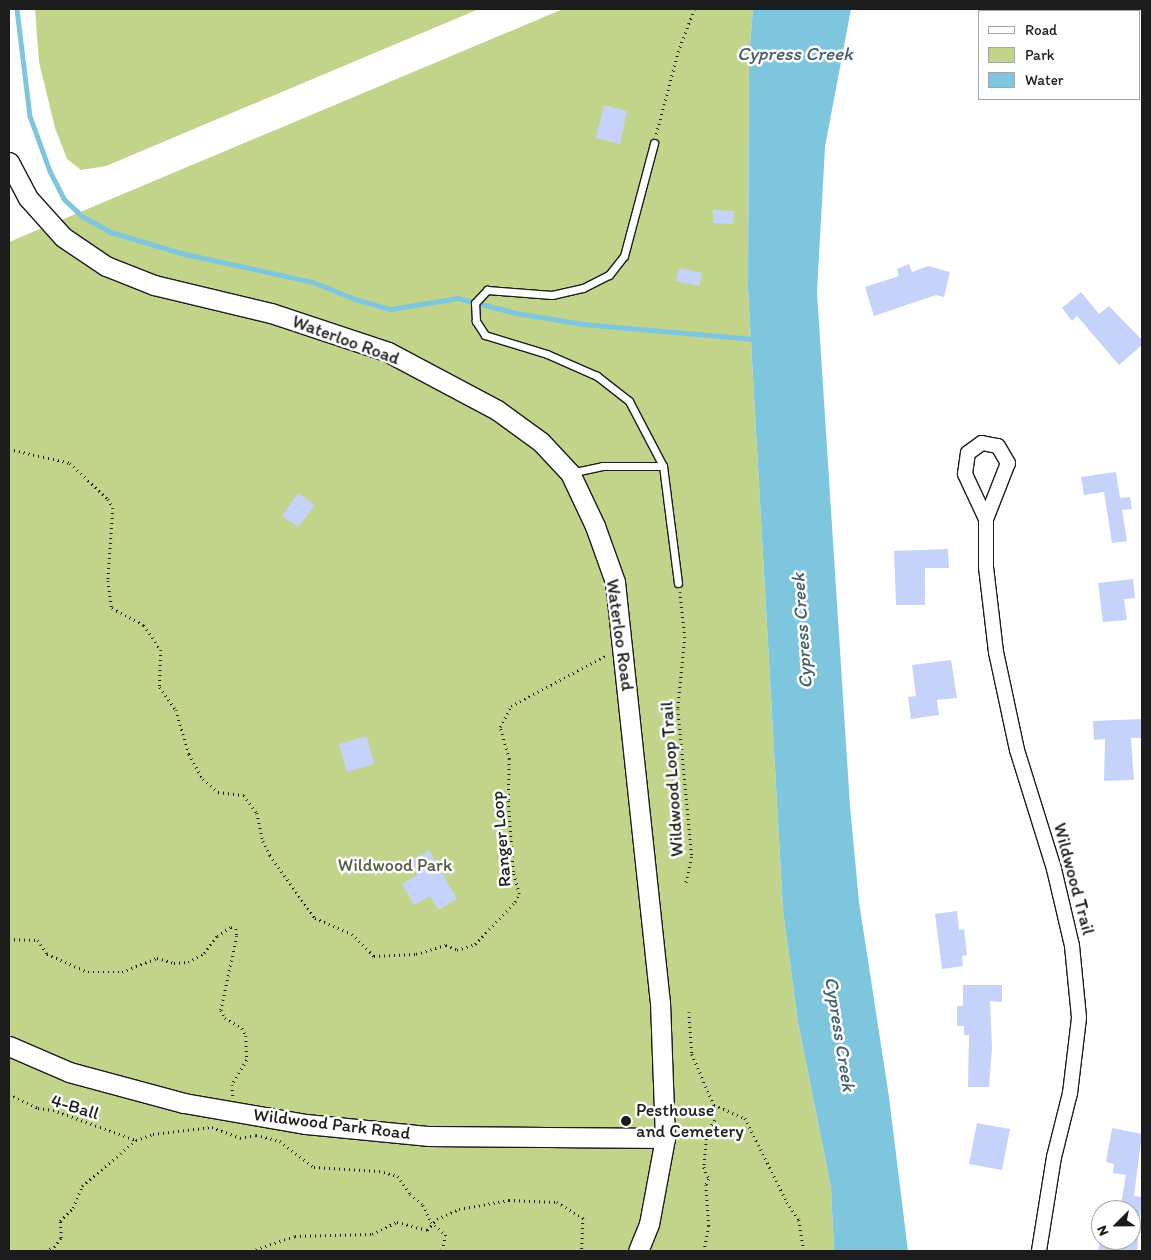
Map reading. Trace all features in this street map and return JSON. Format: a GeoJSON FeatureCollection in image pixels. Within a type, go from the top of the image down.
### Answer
{"type":"FeatureCollection","features":[{"type":"Feature","properties":{"kind":"street","name":"Waterloo Road"},"geometry":{"type":"LineString","coordinates":[[9,162],[28,198],[63,237],[106,266],[154,286],[271,313],[388,352],[497,410],[541,442],[570,473],[595,526],[615,582],[624,646],[660,1002],[665,1138],[649,1224],[638,1251]]}},
{"type":"Feature","properties":{"kind":"street"},"geometry":{"type":"LineString","coordinates":[[982,443],[998,446],[1008,463],[986,519],[965,474],[968,453],[982,443]]}},
{"type":"Feature","properties":{"kind":"street","name":"Wildwood Trail"},"geometry":{"type":"LineString","coordinates":[[986,519],[986,567],[996,652],[1017,750],[1054,869],[1070,939],[1079,1018],[1070,1093],[1054,1157],[1039,1251]]}},
{"type":"Feature","properties":{"kind":"street","name":"Wildwood Park Road"},"geometry":{"type":"LineString","coordinates":[[9,1046],[68,1072],[184,1102],[306,1124],[429,1136],[665,1138]]}},
{"type":"Feature","properties":{"kind":"lane"},"geometry":{"type":"LineString","coordinates":[[654,143],[624,256],[609,275],[583,288],[552,295],[486,290],[475,303],[476,321],[486,335],[547,354],[597,376],[629,401],[663,466],[678,583]]}},
{"type":"Feature","properties":{"kind":"lane"},"geometry":{"type":"LineString","coordinates":[[570,473],[602,466],[663,466]]}},
{"type":"Feature","properties":{"kind":"path"},"geometry":{"type":"LineString","coordinates":[[654,143],[678,52],[694,9]]}},
{"type":"Feature","properties":{"kind":"path","name":"Ranger Loop"},"geometry":{"type":"LineString","coordinates":[[9,450],[70,463],[108,499],[112,508],[108,581],[112,608],[144,625],[161,650],[160,687],[176,710],[189,754],[204,779],[218,792],[244,795],[257,813],[263,841],[270,855],[315,918],[352,934],[374,956],[416,954],[446,945],[457,950],[475,944],[515,902],[518,894],[513,872],[508,800],[509,758],[500,727],[511,706],[624,646]]}},
{"type":"Feature","properties":{"kind":"path","name":"Wildwood Loop Trail"},"geometry":{"type":"LineString","coordinates":[[678,583],[685,637],[678,709],[692,857],[686,884]]}},
{"type":"Feature","properties":{"kind":"path"},"geometry":{"type":"LineString","coordinates":[[9,939],[38,940],[47,954],[88,972],[122,972],[157,958],[174,963],[188,962],[204,953],[217,936],[231,927],[236,929],[237,936],[221,1010],[225,1018],[242,1028],[246,1036],[247,1060],[232,1085],[230,1120],[219,1129]]}},
{"type":"Feature","properties":{"kind":"path"},"geometry":{"type":"LineString","coordinates":[[689,1012],[692,1054],[714,1104],[715,1120],[707,1134],[704,1168],[709,1179],[706,1185],[709,1226],[704,1251]]}},
{"type":"Feature","properties":{"kind":"path","name":"4-Ball"},"geometry":{"type":"LineString","coordinates":[[9,1094],[38,1108],[53,1110],[136,1140]]}},
{"type":"Feature","properties":{"kind":"path"},"geometry":{"type":"LineString","coordinates":[[714,1104],[745,1118],[786,1202],[800,1220],[804,1251]]}},
{"type":"Feature","properties":{"kind":"path"},"geometry":{"type":"LineString","coordinates":[[45,1251],[54,1247],[61,1238],[60,1222],[73,1208],[82,1186],[136,1140],[174,1131],[219,1129],[240,1138],[256,1136],[280,1141],[314,1167],[379,1171],[398,1176],[410,1194],[423,1205],[433,1224],[446,1235],[442,1251]]}},
{"type":"Feature","properties":{"kind":"path"},"geometry":{"type":"LineString","coordinates":[[251,1251],[295,1236],[372,1234],[397,1222],[427,1230],[433,1224],[458,1209],[509,1200],[557,1202],[583,1218],[582,1251]]}},
{"type":"Feature","properties":{"kind":"green space"},"geometry":{"type":"Polygon","coordinates":[[[35,9],[479,9],[106,166],[81,170],[67,159],[55,128],[39,62],[35,9]]]}},
{"type":"Feature","properties":{"kind":"green space","name":"Wildwood Park"},"geometry":{"type":"Polygon","coordinates":[[[563,9],[753,9],[749,57],[748,289],[783,910],[798,1023],[831,1188],[834,1251],[9,1251],[9,242],[563,9]]]}},
{"type":"Feature","properties":{"kind":"water","name":"Cypress Creek"},"geometry":{"type":"Polygon","coordinates":[[[753,9],[851,9],[825,147],[817,292],[850,806],[859,902],[889,1097],[908,1251],[834,1251],[831,1188],[798,1023],[783,910],[748,289],[749,57],[753,9]]]}},
{"type":"Feature","properties":{"kind":"building"},"geometry":{"type":"Polygon","coordinates":[[[604,105],[627,111],[620,144],[596,138],[604,105]]]}},
{"type":"Feature","properties":{"kind":"building"},"geometry":{"type":"Polygon","coordinates":[[[713,210],[734,211],[733,224],[713,223],[713,210]]]}},
{"type":"Feature","properties":{"kind":"building"},"geometry":{"type":"Polygon","coordinates":[[[909,264],[912,272],[928,266],[950,272],[944,297],[936,295],[874,316],[865,287],[899,276],[897,269],[909,264]]]}},
{"type":"Feature","properties":{"kind":"building"},"geometry":{"type":"Polygon","coordinates":[[[679,268],[702,273],[699,286],[676,281],[679,268]]]}},
{"type":"Feature","properties":{"kind":"building"},"geometry":{"type":"Polygon","coordinates":[[[1081,292],[1099,314],[1109,306],[1142,340],[1142,345],[1119,365],[1077,316],[1072,321],[1062,308],[1081,292]]]}},
{"type":"Feature","properties":{"kind":"building"},"geometry":{"type":"Polygon","coordinates":[[[1116,472],[1120,498],[1130,497],[1132,509],[1122,510],[1127,541],[1112,543],[1104,492],[1084,495],[1081,477],[1116,472]]]}},
{"type":"Feature","properties":{"kind":"building"},"geometry":{"type":"Polygon","coordinates":[[[298,493],[315,505],[298,527],[282,516],[298,493]]]}},
{"type":"Feature","properties":{"kind":"building"},"geometry":{"type":"Polygon","coordinates":[[[948,549],[949,568],[925,568],[925,605],[896,605],[894,551],[948,549]]]}},
{"type":"Feature","properties":{"kind":"building"},"geometry":{"type":"Polygon","coordinates":[[[1133,579],[1135,598],[1124,599],[1127,620],[1103,622],[1098,583],[1133,579]]]}},
{"type":"Feature","properties":{"kind":"building"},"geometry":{"type":"Polygon","coordinates":[[[951,660],[957,698],[937,700],[939,715],[911,719],[908,697],[916,696],[912,665],[951,660]]]}},
{"type":"Feature","properties":{"kind":"building"},"geometry":{"type":"Polygon","coordinates":[[[1142,719],[1142,738],[1131,738],[1134,780],[1104,781],[1105,739],[1094,740],[1093,721],[1142,719]]]}},
{"type":"Feature","properties":{"kind":"building"},"geometry":{"type":"Polygon","coordinates":[[[367,736],[374,764],[347,772],[339,744],[367,736]]]}},
{"type":"Feature","properties":{"kind":"building"},"geometry":{"type":"Polygon","coordinates":[[[429,850],[457,899],[438,910],[430,896],[414,905],[402,884],[417,875],[410,861],[429,850]]]}},
{"type":"Feature","properties":{"kind":"building"},"geometry":{"type":"Polygon","coordinates":[[[957,911],[959,930],[964,929],[967,955],[962,956],[963,966],[942,969],[935,914],[957,911]]]}},
{"type":"Feature","properties":{"kind":"building"},"geometry":{"type":"Polygon","coordinates":[[[963,985],[1002,985],[1002,1002],[990,1001],[992,1048],[989,1087],[968,1087],[969,1035],[964,1035],[964,1026],[957,1026],[957,1006],[963,1006],[963,985]]]}},
{"type":"Feature","properties":{"kind":"building"},"geometry":{"type":"Polygon","coordinates":[[[977,1123],[1010,1129],[1002,1170],[969,1164],[977,1123]]]}},
{"type":"Feature","properties":{"kind":"building"},"geometry":{"type":"Polygon","coordinates":[[[1112,1128],[1142,1134],[1134,1196],[1142,1197],[1141,1208],[1141,1200],[1122,1200],[1126,1175],[1113,1173],[1114,1164],[1106,1162],[1112,1128]]]}},
{"type":"Feature","properties":{"kind":"building"},"geometry":{"type":"Polygon","coordinates":[[[1098,1250],[1137,1250],[1137,1251],[1098,1250]]]}},
{"type":"Feature","properties":{"kind":"waterway"},"geometry":{"type":"LineString","coordinates":[[17,9],[30,116],[50,171],[64,199],[82,216],[111,232],[181,253],[313,282],[355,299],[391,309],[458,298],[516,313],[583,324],[756,339]]}},
{"type":"Feature","properties":{"kind":"place","name":"Pesthouse and Cemetery"},"geometry":{"type":"Point","coordinates":[626,1121]}}]}
